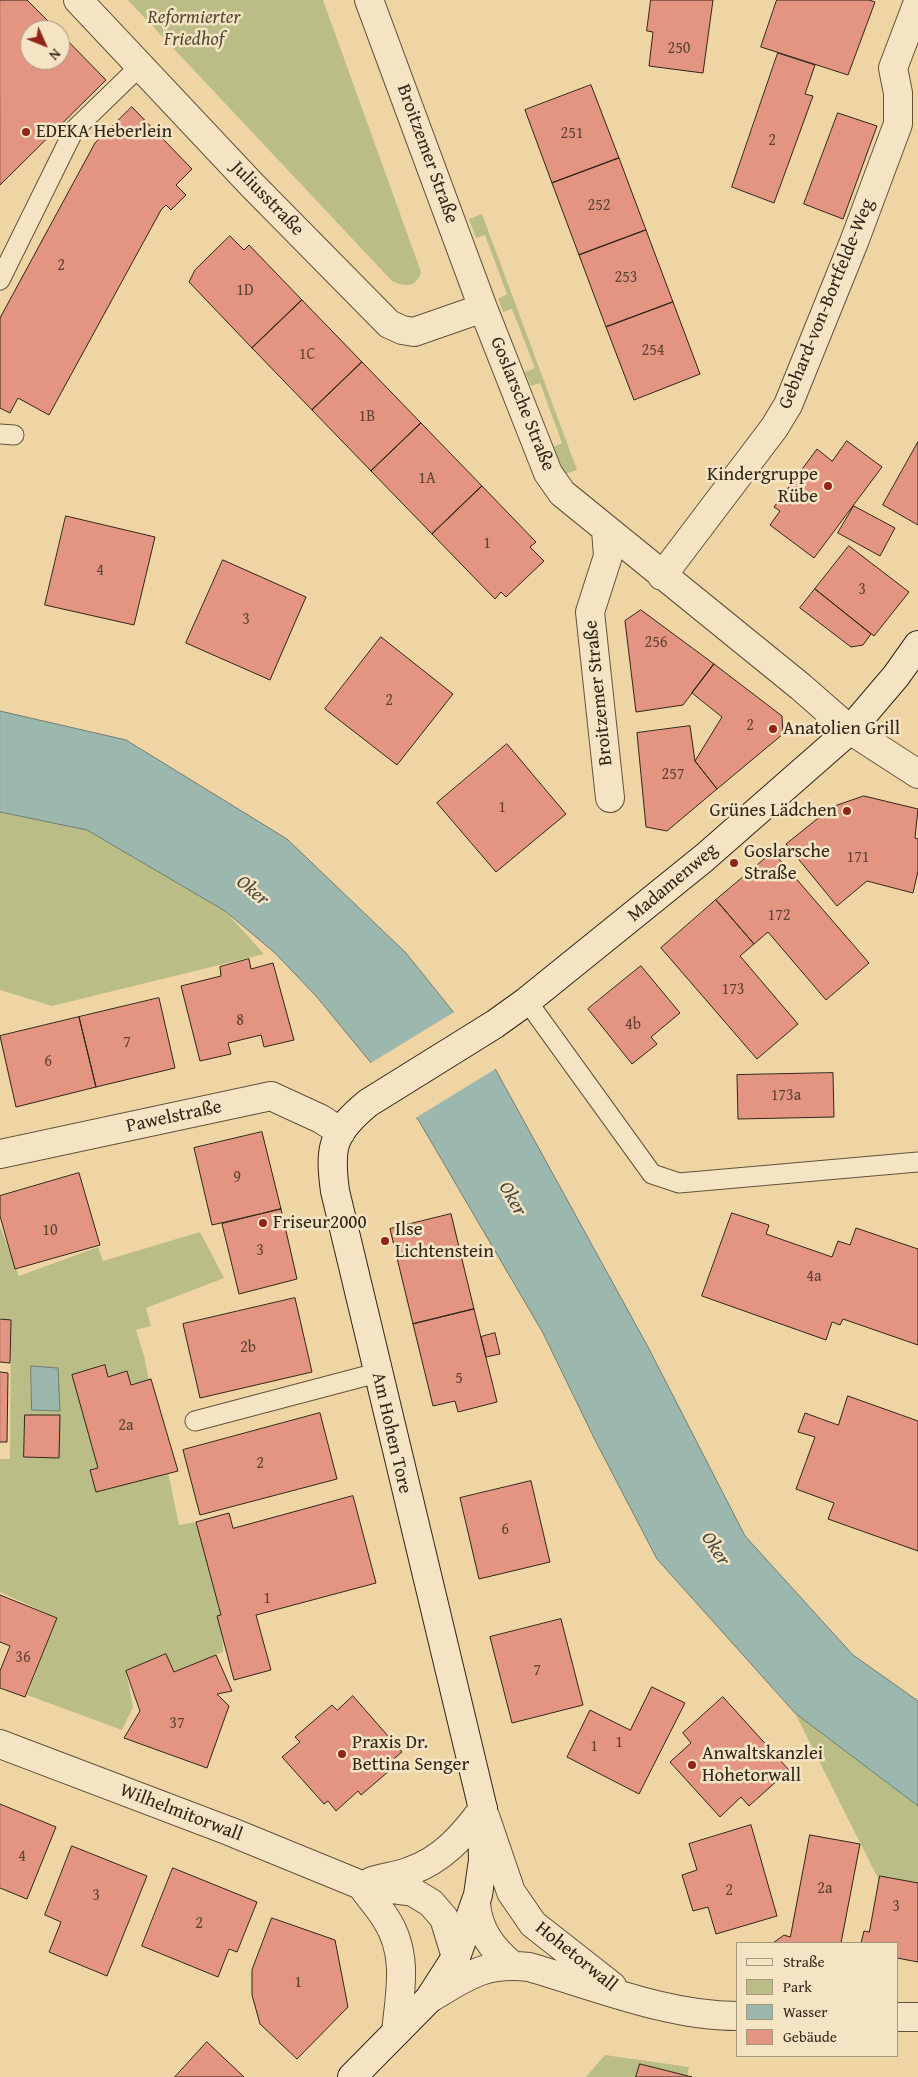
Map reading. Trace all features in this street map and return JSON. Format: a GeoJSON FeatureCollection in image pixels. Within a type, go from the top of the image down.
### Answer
{"type":"FeatureCollection","features":[{"type":"Feature","properties":{"kind":"street","name":"Juliusstraße"},"geometry":{"type":"LineString","coordinates":[[78,0],[389,324],[402,330],[414,332],[484,308]]}},
{"type":"Feature","properties":{"kind":"street","name":"Broitzemer Straße"},"geometry":{"type":"LineString","coordinates":[[369,0],[484,308]]}},
{"type":"Feature","properties":{"kind":"street","name":"Gebhard-von-Bortfelde-Weg"},"geometry":{"type":"LineString","coordinates":[[662,576],[774,428],[788,405],[854,242],[898,124],[898,92],[893,68],[918,2]]}},
{"type":"Feature","properties":{"kind":"street","name":"Goslarsche Straße"},"geometry":{"type":"LineString","coordinates":[[484,308],[548,473],[562,493],[801,687],[850,730],[918,774]]}},
{"type":"Feature","properties":{"kind":"street","name":"Broitzemer Straße"},"geometry":{"type":"LineString","coordinates":[[606,530],[608,556],[590,612],[610,798]]}},
{"type":"Feature","properties":{"kind":"street","name":"Madamenweg"},"geometry":{"type":"LineString","coordinates":[[617,929],[704,858],[850,730],[896,676],[918,645]]}},
{"type":"Feature","properties":{"kind":"street","name":"Am Hohen Tore"},"geometry":{"type":"LineString","coordinates":[[429,1999],[456,1957],[476,1903],[483,1860],[482,1817],[334,1191],[332,1146],[353,1116],[368,1103],[495,1024],[527,1001],[617,929]]}},
{"type":"Feature","properties":{"kind":"street","name":"Pawelstraße"},"geometry":{"type":"LineString","coordinates":[[0,1154],[271,1096],[321,1119],[341,1132]]}},
{"type":"Feature","properties":{"kind":"street","name":"Wilhelmitorwall"},"geometry":{"type":"LineString","coordinates":[[0,1744],[229,1831],[361,1885],[413,1892],[431,1903],[444,1918],[456,1957]]}},
{"type":"Feature","properties":{"kind":"street"},"geometry":{"type":"LineString","coordinates":[[396,2032],[402,1958],[396,1938],[386,1918],[361,1885],[410,1871],[446,1851],[482,1817]]}},
{"type":"Feature","properties":{"kind":"street","name":"Hohetorwall"},"geometry":{"type":"LineString","coordinates":[[482,1817],[511,1892],[533,1924],[623,1994]]}},
{"type":"Feature","properties":{"kind":"street"},"geometry":{"type":"LineString","coordinates":[[476,1903],[481,1929],[500,1955],[513,1966]]}},
{"type":"Feature","properties":{"kind":"street","name":"Hohetorwall"},"geometry":{"type":"LineString","coordinates":[[429,1999],[473,1972],[496,1966],[513,1966],[529,1968],[654,2004],[714,2016],[736,2016]]}},
{"type":"Feature","properties":{"kind":"street"},"geometry":{"type":"LineString","coordinates":[[352,2077],[429,1999]]}},
{"type":"Feature","properties":{"kind":"street"},"geometry":{"type":"LineString","coordinates":[[898,2017],[918,2017]]}},
{"type":"Feature","properties":{"kind":"lane"},"geometry":{"type":"LineString","coordinates":[[0,280],[74,130],[140,66]]}},
{"type":"Feature","properties":{"kind":"lane"},"geometry":{"type":"LineString","coordinates":[[527,1001],[652,1174],[678,1182],[918,1162]]}},
{"type":"Feature","properties":{"kind":"lane"},"geometry":{"type":"LineString","coordinates":[[196,1420],[378,1373]]}},
{"type":"Feature","properties":{"kind":"green space","name":"Reformierter Friedhof"},"geometry":{"type":"Polygon","coordinates":[[[128,0],[323,0],[421,272],[416,281],[406,285],[392,281],[128,0]]]}},
{"type":"Feature","properties":{"kind":"green space"},"geometry":{"type":"Polygon","coordinates":[[[482,214],[577,470],[565,474],[553,447],[562,443],[540,383],[531,386],[525,372],[535,368],[512,309],[503,312],[498,299],[507,294],[485,235],[476,238],[469,219],[482,214]]]}},
{"type":"Feature","properties":{"kind":"green space"},"geometry":{"type":"Polygon","coordinates":[[[0,812],[87,830],[225,911],[264,954],[52,1006],[0,990],[0,812]]]}},
{"type":"Feature","properties":{"kind":"green space"},"geometry":{"type":"Polygon","coordinates":[[[0,1226],[19,1276],[98,1247],[103,1261],[200,1232],[224,1278],[146,1308],[151,1326],[136,1330],[144,1356],[179,1525],[196,1522],[221,1615],[223,1652],[174,1672],[166,1654],[126,1671],[133,1707],[122,1730],[27,1695],[57,1618],[0,1592],[0,1459],[10,1459],[11,1321],[0,1318],[0,1226]]]}},
{"type":"Feature","properties":{"kind":"green space"},"geometry":{"type":"Polygon","coordinates":[[[795,1713],[918,1806],[918,1958],[795,1713]]]}},
{"type":"Feature","properties":{"kind":"green space"},"geometry":{"type":"Polygon","coordinates":[[[605,2055],[689,2067],[687,2077],[586,2077],[605,2055]]]}},
{"type":"Feature","properties":{"kind":"water","name":"Oker"},"geometry":{"type":"Polygon","coordinates":[[[0,711],[126,740],[287,839],[406,953],[487,1054],[648,1347],[745,1536],[853,1655],[918,1701],[918,1806],[795,1713],[657,1559],[595,1440],[543,1333],[419,1121],[316,996],[275,953],[225,911],[87,830],[0,812],[0,711]]]}},
{"type":"Feature","properties":{"kind":"water"},"geometry":{"type":"Polygon","coordinates":[[[31,1366],[58,1368],[60,1411],[32,1410],[31,1366]]]}},
{"type":"Feature","properties":{"kind":"pier"},"geometry":{"type":"Polygon","coordinates":[[[456,1011],[489,1053],[497,1068],[414,1119],[369,1064],[456,1011]]]}},
{"type":"Feature","properties":{"kind":"building","name":"EDEKA Heberlein"},"geometry":{"type":"Polygon","coordinates":[[[0,0],[27,0],[47,20],[20,20],[20,70],[70,70],[70,43],[106,80],[0,185],[0,0]]]}},
{"type":"Feature","properties":{"kind":"building"},"geometry":{"type":"Polygon","coordinates":[[[651,0],[713,0],[703,73],[649,66],[653,32],[647,31],[651,0]]]}},
{"type":"Feature","properties":{"kind":"building"},"geometry":{"type":"Polygon","coordinates":[[[777,0],[869,0],[875,2],[848,75],[761,47],[777,0]]]}},
{"type":"Feature","properties":{"kind":"building"},"geometry":{"type":"Polygon","coordinates":[[[778,53],[815,65],[805,94],[813,96],[774,203],[732,187],[778,53]]]}},
{"type":"Feature","properties":{"kind":"building"},"geometry":{"type":"Polygon","coordinates":[[[591,85],[619,158],[552,183],[525,110],[591,85]]]}},
{"type":"Feature","properties":{"kind":"building"},"geometry":{"type":"Polygon","coordinates":[[[132,107],[192,169],[176,185],[186,195],[171,210],[166,205],[161,210],[49,415],[18,398],[10,413],[0,408],[0,318],[95,143],[132,107]]]}},
{"type":"Feature","properties":{"kind":"building"},"geometry":{"type":"Polygon","coordinates":[[[838,113],[877,126],[843,219],[804,204],[838,113]]]}},
{"type":"Feature","properties":{"kind":"building"},"geometry":{"type":"Polygon","coordinates":[[[619,158],[646,230],[579,255],[552,183],[619,158]]]}},
{"type":"Feature","properties":{"kind":"building"},"geometry":{"type":"Polygon","coordinates":[[[646,230],[673,302],[606,327],[579,255],[646,230]]]}},
{"type":"Feature","properties":{"kind":"building"},"geometry":{"type":"Polygon","coordinates":[[[230,236],[244,250],[249,245],[302,300],[252,348],[189,282],[195,270],[230,236]]]}},
{"type":"Feature","properties":{"kind":"building"},"geometry":{"type":"Polygon","coordinates":[[[302,300],[362,362],[312,410],[252,348],[302,300]]]}},
{"type":"Feature","properties":{"kind":"building"},"geometry":{"type":"Polygon","coordinates":[[[673,302],[700,374],[634,400],[606,327],[673,302]]]}},
{"type":"Feature","properties":{"kind":"building"},"geometry":{"type":"Polygon","coordinates":[[[362,362],[421,423],[371,471],[312,410],[362,362]]]}},
{"type":"Feature","properties":{"kind":"building"},"geometry":{"type":"Polygon","coordinates":[[[421,423],[482,486],[432,534],[371,471],[421,423]]]}},
{"type":"Feature","properties":{"kind":"building","name":"Kindergruppe Rübe"},"geometry":{"type":"Polygon","coordinates":[[[847,441],[882,467],[814,558],[770,525],[780,511],[774,507],[817,449],[832,461],[847,441]]]}},
{"type":"Feature","properties":{"kind":"building"},"geometry":{"type":"Polygon","coordinates":[[[918,442],[918,525],[883,505],[918,442]]]}},
{"type":"Feature","properties":{"kind":"building"},"geometry":{"type":"Polygon","coordinates":[[[482,486],[536,542],[530,547],[544,561],[506,597],[501,592],[495,599],[432,534],[482,486]]]}},
{"type":"Feature","properties":{"kind":"building"},"geometry":{"type":"Polygon","coordinates":[[[854,506],[895,528],[880,556],[838,533],[854,506]]]}},
{"type":"Feature","properties":{"kind":"building"},"geometry":{"type":"Polygon","coordinates":[[[66,516],[155,537],[134,625],[45,605],[66,516]]]}},
{"type":"Feature","properties":{"kind":"building"},"geometry":{"type":"Polygon","coordinates":[[[849,546],[909,592],[874,636],[815,589],[849,546]]]}},
{"type":"Feature","properties":{"kind":"building"},"geometry":{"type":"Polygon","coordinates":[[[223,560],[306,597],[270,680],[186,643],[223,560]]]}},
{"type":"Feature","properties":{"kind":"building"},"geometry":{"type":"Polygon","coordinates":[[[815,589],[871,634],[863,645],[851,647],[800,608],[815,589]]]}},
{"type":"Feature","properties":{"kind":"building"},"geometry":{"type":"Polygon","coordinates":[[[641,610],[714,664],[683,705],[636,712],[625,621],[641,610]]]}},
{"type":"Feature","properties":{"kind":"building"},"geometry":{"type":"Polygon","coordinates":[[[381,637],[453,694],[397,765],[325,709],[381,637]]]}},
{"type":"Feature","properties":{"kind":"building"},"geometry":{"type":"Polygon","coordinates":[[[714,664],[782,716],[783,734],[717,789],[695,761],[722,717],[692,693],[714,664]]]}},
{"type":"Feature","properties":{"kind":"building"},"geometry":{"type":"Polygon","coordinates":[[[690,726],[695,761],[717,789],[667,831],[646,827],[637,733],[690,726]]]}},
{"type":"Feature","properties":{"kind":"building"},"geometry":{"type":"Polygon","coordinates":[[[507,744],[566,814],[496,872],[437,803],[507,744]]]}},
{"type":"Feature","properties":{"kind":"building"},"geometry":{"type":"Polygon","coordinates":[[[864,796],[918,809],[915,838],[918,839],[918,871],[913,893],[867,881],[837,906],[786,844],[832,807],[864,796]]]}},
{"type":"Feature","properties":{"kind":"building"},"geometry":{"type":"Polygon","coordinates":[[[773,852],[869,963],[826,1000],[768,932],[754,944],[716,900],[773,852]]]}},
{"type":"Feature","properties":{"kind":"building"},"geometry":{"type":"Polygon","coordinates":[[[716,900],[754,944],[740,956],[798,1024],[757,1059],[661,948],[716,900]]]}},
{"type":"Feature","properties":{"kind":"building"},"geometry":{"type":"Polygon","coordinates":[[[249,959],[251,969],[273,963],[294,1040],[264,1047],[261,1035],[228,1043],[231,1054],[200,1061],[181,986],[221,976],[220,967],[249,959]]]}},
{"type":"Feature","properties":{"kind":"building"},"geometry":{"type":"Polygon","coordinates":[[[641,966],[680,1013],[651,1037],[657,1044],[632,1064],[588,1009],[641,966]]]}},
{"type":"Feature","properties":{"kind":"building"},"geometry":{"type":"Polygon","coordinates":[[[159,998],[175,1068],[96,1087],[79,1017],[159,998]]]}},
{"type":"Feature","properties":{"kind":"building"},"geometry":{"type":"Polygon","coordinates":[[[79,1017],[96,1087],[16,1107],[0,1036],[79,1017]]]}},
{"type":"Feature","properties":{"kind":"building"},"geometry":{"type":"Polygon","coordinates":[[[833,1073],[834,1117],[738,1119],[737,1075],[833,1073]]]}},
{"type":"Feature","properties":{"kind":"building"},"geometry":{"type":"Polygon","coordinates":[[[262,1132],[281,1209],[212,1225],[194,1148],[262,1132]]]}},
{"type":"Feature","properties":{"kind":"building"},"geometry":{"type":"Polygon","coordinates":[[[79,1173],[100,1245],[15,1269],[0,1216],[0,1196],[79,1173]]]}},
{"type":"Feature","properties":{"kind":"building"},"geometry":{"type":"Polygon","coordinates":[[[281,1209],[297,1279],[239,1294],[222,1224],[281,1209]]]}},
{"type":"Feature","properties":{"kind":"building"},"geometry":{"type":"Polygon","coordinates":[[[732,1213],[769,1225],[766,1234],[832,1257],[838,1241],[850,1245],[856,1228],[918,1249],[918,1345],[843,1319],[840,1325],[832,1322],[826,1340],[702,1296],[732,1213]]]}},
{"type":"Feature","properties":{"kind":"building"},"geometry":{"type":"Polygon","coordinates":[[[451,1214],[474,1309],[413,1324],[390,1229],[451,1214]]]}},
{"type":"Feature","properties":{"kind":"building"},"geometry":{"type":"Polygon","coordinates":[[[295,1298],[312,1372],[200,1398],[183,1324],[295,1298]]]}},
{"type":"Feature","properties":{"kind":"building"},"geometry":{"type":"Polygon","coordinates":[[[474,1309],[497,1402],[458,1412],[455,1401],[433,1406],[413,1324],[474,1309]]]}},
{"type":"Feature","properties":{"kind":"building"},"geometry":{"type":"Polygon","coordinates":[[[0,1319],[11,1320],[10,1363],[0,1362],[0,1319]]]}},
{"type":"Feature","properties":{"kind":"building"},"geometry":{"type":"Polygon","coordinates":[[[495,1333],[500,1354],[486,1357],[481,1337],[495,1333]]]}},
{"type":"Feature","properties":{"kind":"building"},"geometry":{"type":"Polygon","coordinates":[[[105,1365],[108,1377],[127,1371],[131,1385],[151,1379],[178,1471],[96,1492],[90,1470],[98,1468],[72,1375],[105,1365]]]}},
{"type":"Feature","properties":{"kind":"building"},"geometry":{"type":"Polygon","coordinates":[[[0,1372],[8,1373],[7,1442],[0,1442],[0,1372]]]}},
{"type":"Feature","properties":{"kind":"building"},"geometry":{"type":"Polygon","coordinates":[[[848,1396],[918,1421],[918,1551],[828,1519],[834,1503],[796,1489],[815,1437],[798,1432],[805,1413],[838,1425],[848,1396]]]}},
{"type":"Feature","properties":{"kind":"building"},"geometry":{"type":"Polygon","coordinates":[[[320,1413],[337,1479],[200,1515],[183,1450],[320,1413]]]}},
{"type":"Feature","properties":{"kind":"building"},"geometry":{"type":"Polygon","coordinates":[[[25,1415],[60,1415],[59,1458],[24,1457],[25,1415]]]}},
{"type":"Feature","properties":{"kind":"building"},"geometry":{"type":"Polygon","coordinates":[[[531,1481],[550,1562],[479,1579],[460,1498],[531,1481]]]}},
{"type":"Feature","properties":{"kind":"building"},"geometry":{"type":"Polygon","coordinates":[[[353,1496],[376,1583],[256,1615],[271,1670],[234,1680],[217,1616],[221,1615],[196,1522],[229,1513],[233,1528],[353,1496]]]}},
{"type":"Feature","properties":{"kind":"building"},"geometry":{"type":"Polygon","coordinates":[[[0,1595],[57,1618],[25,1697],[0,1688],[0,1671],[10,1646],[0,1642],[0,1595]]]}},
{"type":"Feature","properties":{"kind":"building"},"geometry":{"type":"Polygon","coordinates":[[[561,1619],[583,1705],[512,1723],[490,1637],[561,1619]]]}},
{"type":"Feature","properties":{"kind":"building"},"geometry":{"type":"Polygon","coordinates":[[[166,1654],[174,1672],[216,1655],[232,1691],[217,1694],[229,1706],[207,1768],[124,1738],[140,1711],[126,1671],[166,1654]]]}},
{"type":"Feature","properties":{"kind":"building"},"geometry":{"type":"Polygon","coordinates":[[[652,1687],[685,1703],[639,1794],[567,1757],[590,1710],[630,1730],[652,1687]]]}},
{"type":"Feature","properties":{"kind":"building","name":"Praxis Dr. Bettina Senger"},"geometry":{"type":"Polygon","coordinates":[[[353,1696],[402,1752],[385,1766],[389,1771],[361,1795],[358,1791],[336,1811],[328,1801],[324,1804],[282,1757],[300,1742],[295,1737],[332,1705],[337,1710],[353,1696]]]}},
{"type":"Feature","properties":{"kind":"building"},"geometry":{"type":"Polygon","coordinates":[[[723,1697],[789,1770],[749,1806],[741,1797],[720,1817],[670,1762],[691,1743],[683,1733],[723,1697]]]}},
{"type":"Feature","properties":{"kind":"building"},"geometry":{"type":"Polygon","coordinates":[[[0,1804],[56,1827],[27,1899],[0,1888],[0,1804]]]}},
{"type":"Feature","properties":{"kind":"building"},"geometry":{"type":"Polygon","coordinates":[[[751,1825],[777,1916],[716,1934],[708,1907],[693,1911],[682,1875],[697,1870],[689,1844],[751,1825]]]}},
{"type":"Feature","properties":{"kind":"building"},"geometry":{"type":"Polygon","coordinates":[[[810,1835],[860,1844],[841,1942],[774,1942],[784,1935],[790,1937],[810,1835]]]}},
{"type":"Feature","properties":{"kind":"building"},"geometry":{"type":"Polygon","coordinates":[[[72,1846],[147,1876],[107,1976],[49,1952],[61,1922],[45,1915],[72,1846]]]}},
{"type":"Feature","properties":{"kind":"building"},"geometry":{"type":"Polygon","coordinates":[[[173,1868],[257,1902],[237,1952],[229,1949],[218,1977],[142,1946],[173,1868]]]}},
{"type":"Feature","properties":{"kind":"building"},"geometry":{"type":"Polygon","coordinates":[[[880,1876],[918,1883],[918,1962],[898,1958],[898,1942],[861,1942],[864,1931],[869,1932],[880,1876]]]}},
{"type":"Feature","properties":{"kind":"building"},"geometry":{"type":"Polygon","coordinates":[[[272,1918],[335,1940],[348,2007],[297,2059],[260,2024],[252,1995],[252,1970],[272,1918]]]}},
{"type":"Feature","properties":{"kind":"building"},"geometry":{"type":"Polygon","coordinates":[[[207,2042],[244,2077],[175,2077],[207,2042]]]}},
{"type":"Feature","properties":{"kind":"building"},"geometry":{"type":"Polygon","coordinates":[[[640,2064],[692,2077],[636,2077],[640,2064]]]}},
{"type":"Feature","properties":{"kind":"place","name":"EDEKA Heberlein"},"geometry":{"type":"Point","coordinates":[26,132]}},
{"type":"Feature","properties":{"kind":"place","name":"Kindergruppe Rübe"},"geometry":{"type":"Point","coordinates":[828,486]}},
{"type":"Feature","properties":{"kind":"place","name":"Anatolien Grill"},"geometry":{"type":"Point","coordinates":[773,729]}},
{"type":"Feature","properties":{"kind":"place","name":"Grünes Lädchen"},"geometry":{"type":"Point","coordinates":[847,811]}},
{"type":"Feature","properties":{"kind":"place","name":"Goslarsche Straße"},"geometry":{"type":"Point","coordinates":[734,863]}},
{"type":"Feature","properties":{"kind":"place","name":"Friseur2000"},"geometry":{"type":"Point","coordinates":[263,1223]}},
{"type":"Feature","properties":{"kind":"place","name":"Ilse Lichtenstein"},"geometry":{"type":"Point","coordinates":[385,1241]}},
{"type":"Feature","properties":{"kind":"place","name":"Praxis Dr. Bettina Senger"},"geometry":{"type":"Point","coordinates":[342,1754]}},
{"type":"Feature","properties":{"kind":"place","name":"Anwaltskanzlei Hohetorwall"},"geometry":{"type":"Point","coordinates":[692,1765]}}]}
